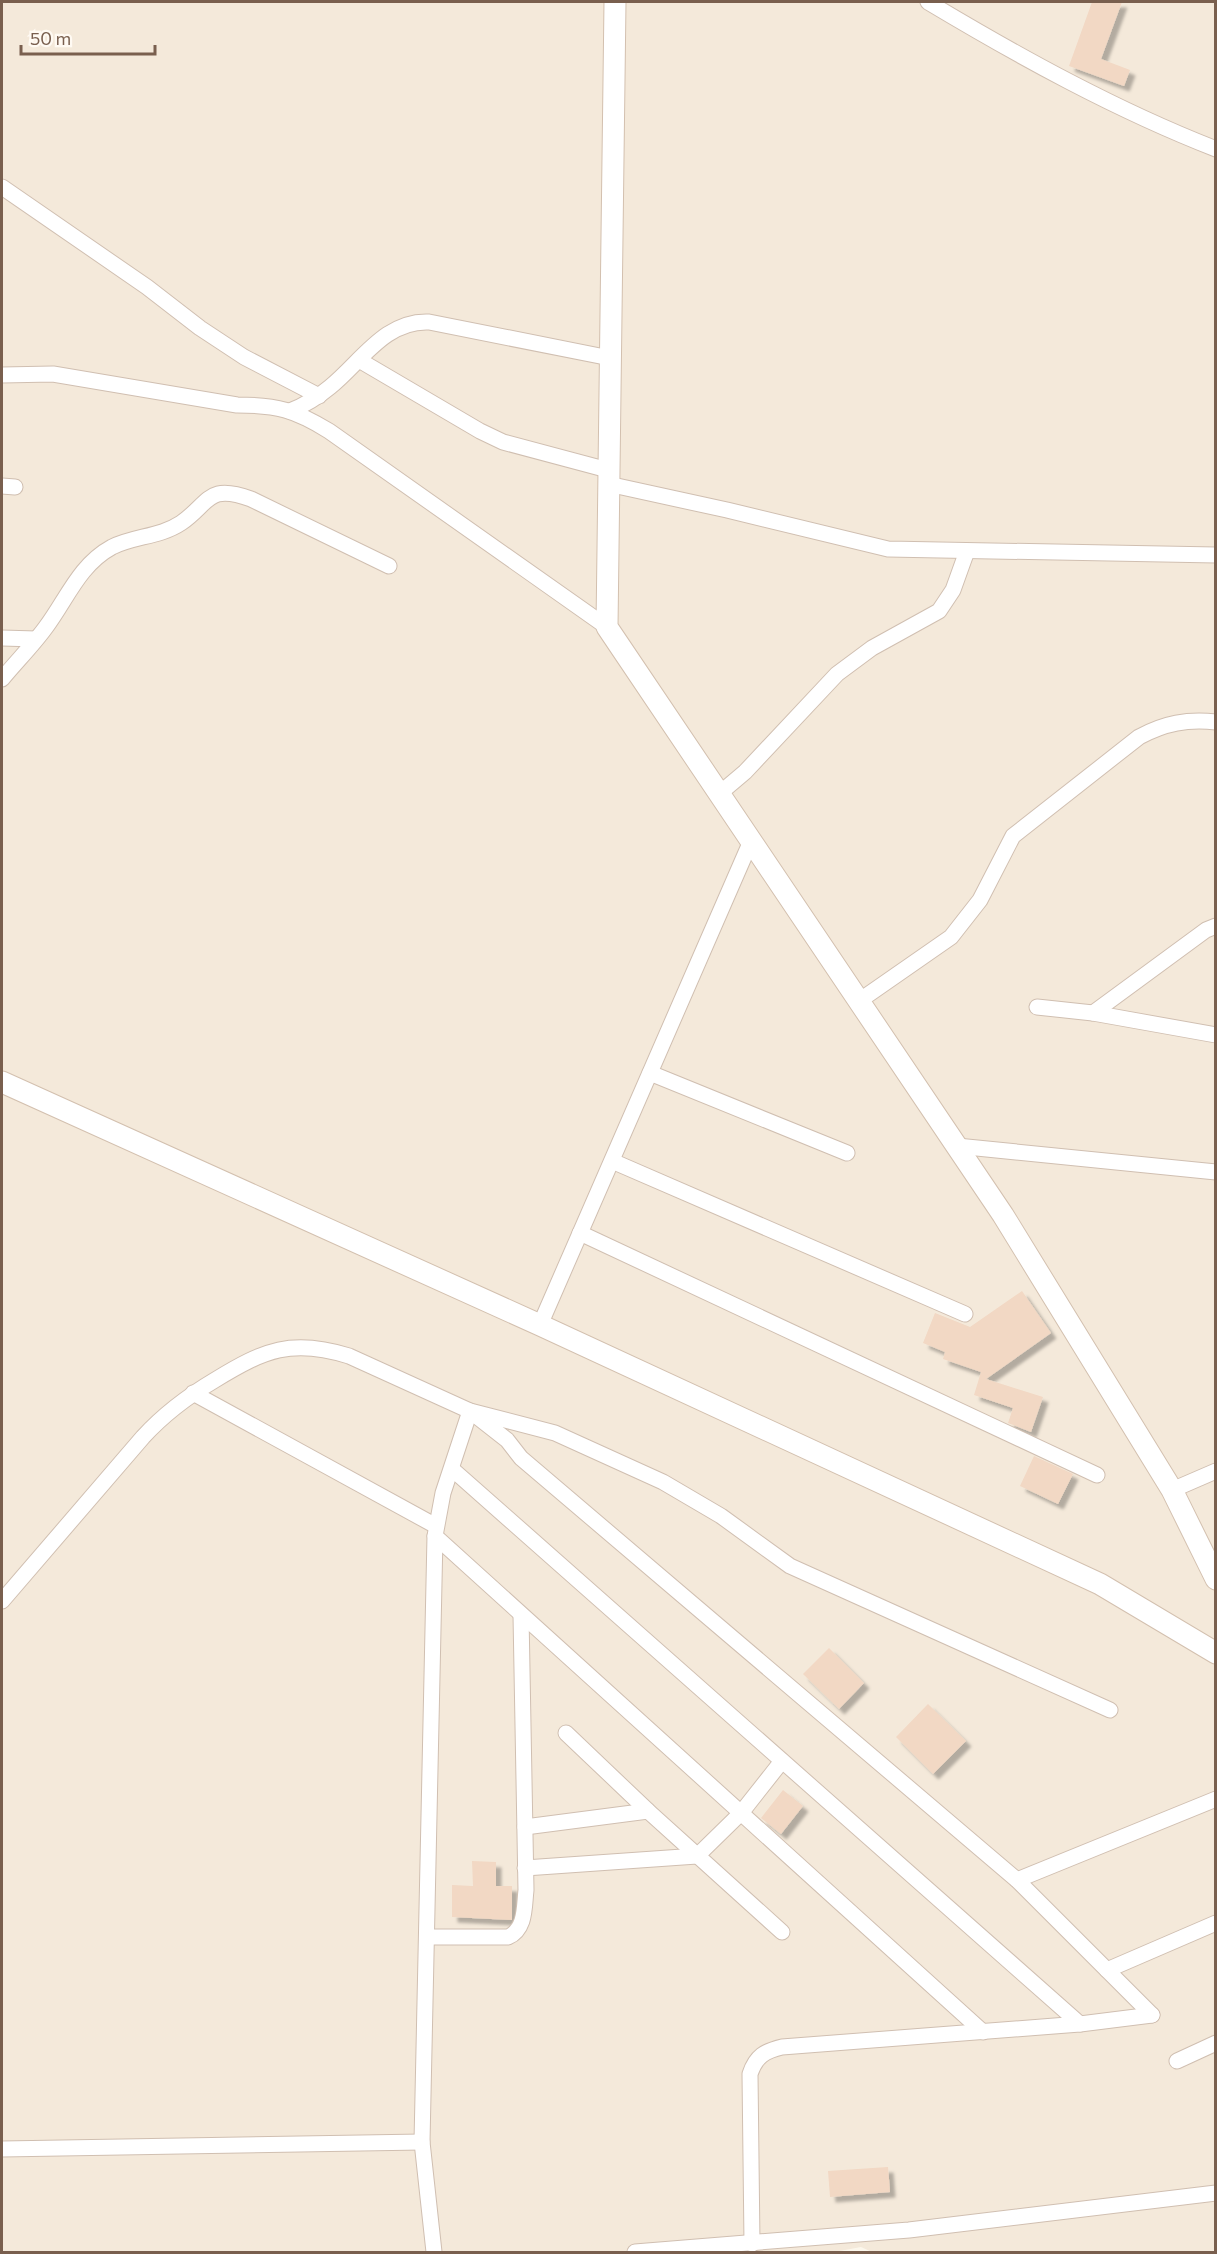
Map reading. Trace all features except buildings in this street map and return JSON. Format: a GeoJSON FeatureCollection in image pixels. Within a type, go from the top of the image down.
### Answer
{"type":"FeatureCollection","features":[{"type":"Feature","properties":{"kind":"main road"},"geometry":{"type":"LineString","coordinates":[[615,2],[607,627],[1003,1215],[1173,1490],[1215,1579]]}},
{"type":"Feature","properties":{"kind":"main road"},"geometry":{"type":"LineString","coordinates":[[2,1082],[540,1325],[1100,1584],[1215,1653]]}},
{"type":"Feature","properties":{"kind":"street"},"geometry":{"type":"LineString","coordinates":[[928,2],[981,34],[1156,126],[1215,149]]}},
{"type":"Feature","properties":{"kind":"street"},"geometry":{"type":"LineString","coordinates":[[2,187],[147,287],[208,334],[244,357],[319,396]]}},
{"type":"Feature","properties":{"kind":"street"},"geometry":{"type":"LineString","coordinates":[[290,411],[319,396],[385,336],[405,324],[414,322],[429,322],[610,358]]}},
{"type":"Feature","properties":{"kind":"street"},"geometry":{"type":"LineString","coordinates":[[359,360],[480,431],[503,442],[608,477],[726,510],[888,549],[1215,555]]}},
{"type":"Feature","properties":{"kind":"street"},"geometry":{"type":"LineString","coordinates":[[2,375],[52,374],[237,405],[268,405],[306,417],[607,627]]}},
{"type":"Feature","properties":{"kind":"street"},"geometry":{"type":"LineString","coordinates":[[2,679],[60,608],[79,576],[91,562],[112,547],[168,530],[219,493],[240,495],[251,499],[389,566]]}},
{"type":"Feature","properties":{"kind":"street"},"geometry":{"type":"LineString","coordinates":[[719,794],[745,772],[837,674],[872,648],[939,610],[953,590],[967,551]]}},
{"type":"Feature","properties":{"kind":"street"},"geometry":{"type":"LineString","coordinates":[[2,638],[36,639]]}},
{"type":"Feature","properties":{"kind":"street"},"geometry":{"type":"LineString","coordinates":[[859,1001],[951,937],[980,900],[1013,836],[1032,820],[1139,737],[1176,722],[1197,720],[1215,722]]}},
{"type":"Feature","properties":{"kind":"street"},"geometry":{"type":"LineString","coordinates":[[540,1325],[751,841]]}},
{"type":"Feature","properties":{"kind":"street"},"geometry":{"type":"LineString","coordinates":[[1093,1012],[1206,930],[1215,926]]}},
{"type":"Feature","properties":{"kind":"street"},"geometry":{"type":"LineString","coordinates":[[1037,1007],[1093,1012],[1215,1035]]}},
{"type":"Feature","properties":{"kind":"street"},"geometry":{"type":"LineString","coordinates":[[650,1073],[847,1153]]}},
{"type":"Feature","properties":{"kind":"street"},"geometry":{"type":"LineString","coordinates":[[957,1146],[1215,1172]]}},
{"type":"Feature","properties":{"kind":"street"},"geometry":{"type":"LineString","coordinates":[[612,1161],[965,1314]]}},
{"type":"Feature","properties":{"kind":"street"},"geometry":{"type":"LineString","coordinates":[[580,1233],[1097,1475]]}},
{"type":"Feature","properties":{"kind":"street"},"geometry":{"type":"LineString","coordinates":[[2,1601],[155,1423],[193,1393],[257,1355],[306,1347],[328,1349],[349,1356],[471,1410],[555,1433],[663,1482],[721,1516],[790,1566],[1110,1710]]}},
{"type":"Feature","properties":{"kind":"street"},"geometry":{"type":"LineString","coordinates":[[193,1393],[436,1531],[521,1615],[983,2032]]}},
{"type":"Feature","properties":{"kind":"street"},"geometry":{"type":"LineString","coordinates":[[434,2253],[422,2142],[436,1531],[443,1493],[471,1410]]}},
{"type":"Feature","properties":{"kind":"street"},"geometry":{"type":"LineString","coordinates":[[471,1410],[507,1440],[521,1458],[1017,1880],[1152,2015],[1080,2024],[782,2047],[769,2050],[759,2056],[750,2074],[749,2085],[752,2244]]}},
{"type":"Feature","properties":{"kind":"street"},"geometry":{"type":"LineString","coordinates":[[452,1469],[1080,2024]]}},
{"type":"Feature","properties":{"kind":"street"},"geometry":{"type":"LineString","coordinates":[[1173,1490],[1215,1471]]}},
{"type":"Feature","properties":{"kind":"street"},"geometry":{"type":"LineString","coordinates":[[427,1937],[508,1936],[518,1932],[521,1926],[524,1909],[525,1827],[521,1615]]}},
{"type":"Feature","properties":{"kind":"street"},"geometry":{"type":"LineString","coordinates":[[566,1733],[648,1811],[782,1932]]}},
{"type":"Feature","properties":{"kind":"street"},"geometry":{"type":"LineString","coordinates":[[525,1868],[697,1856],[741,1813],[782,1761]]}},
{"type":"Feature","properties":{"kind":"street"},"geometry":{"type":"LineString","coordinates":[[1017,1880],[1215,1799]]}},
{"type":"Feature","properties":{"kind":"street"},"geometry":{"type":"LineString","coordinates":[[525,1827],[648,1811]]}},
{"type":"Feature","properties":{"kind":"street"},"geometry":{"type":"LineString","coordinates":[[1107,1970],[1215,1923]]}},
{"type":"Feature","properties":{"kind":"street"},"geometry":{"type":"LineString","coordinates":[[1177,2061],[1215,2043]]}},
{"type":"Feature","properties":{"kind":"street"},"geometry":{"type":"LineString","coordinates":[[2,2149],[422,2142]]}},
{"type":"Feature","properties":{"kind":"street"},"geometry":{"type":"LineString","coordinates":[[635,2253],[909,2230],[1215,2193]]}},
{"type":"Feature","properties":{"kind":"shaded area"},"geometry":{"type":"Polygon","coordinates":[[[2,2],[1215,2],[1215,2252],[872,2252],[861,2247],[834,2252],[2,2252],[2,2]]]}}]}
